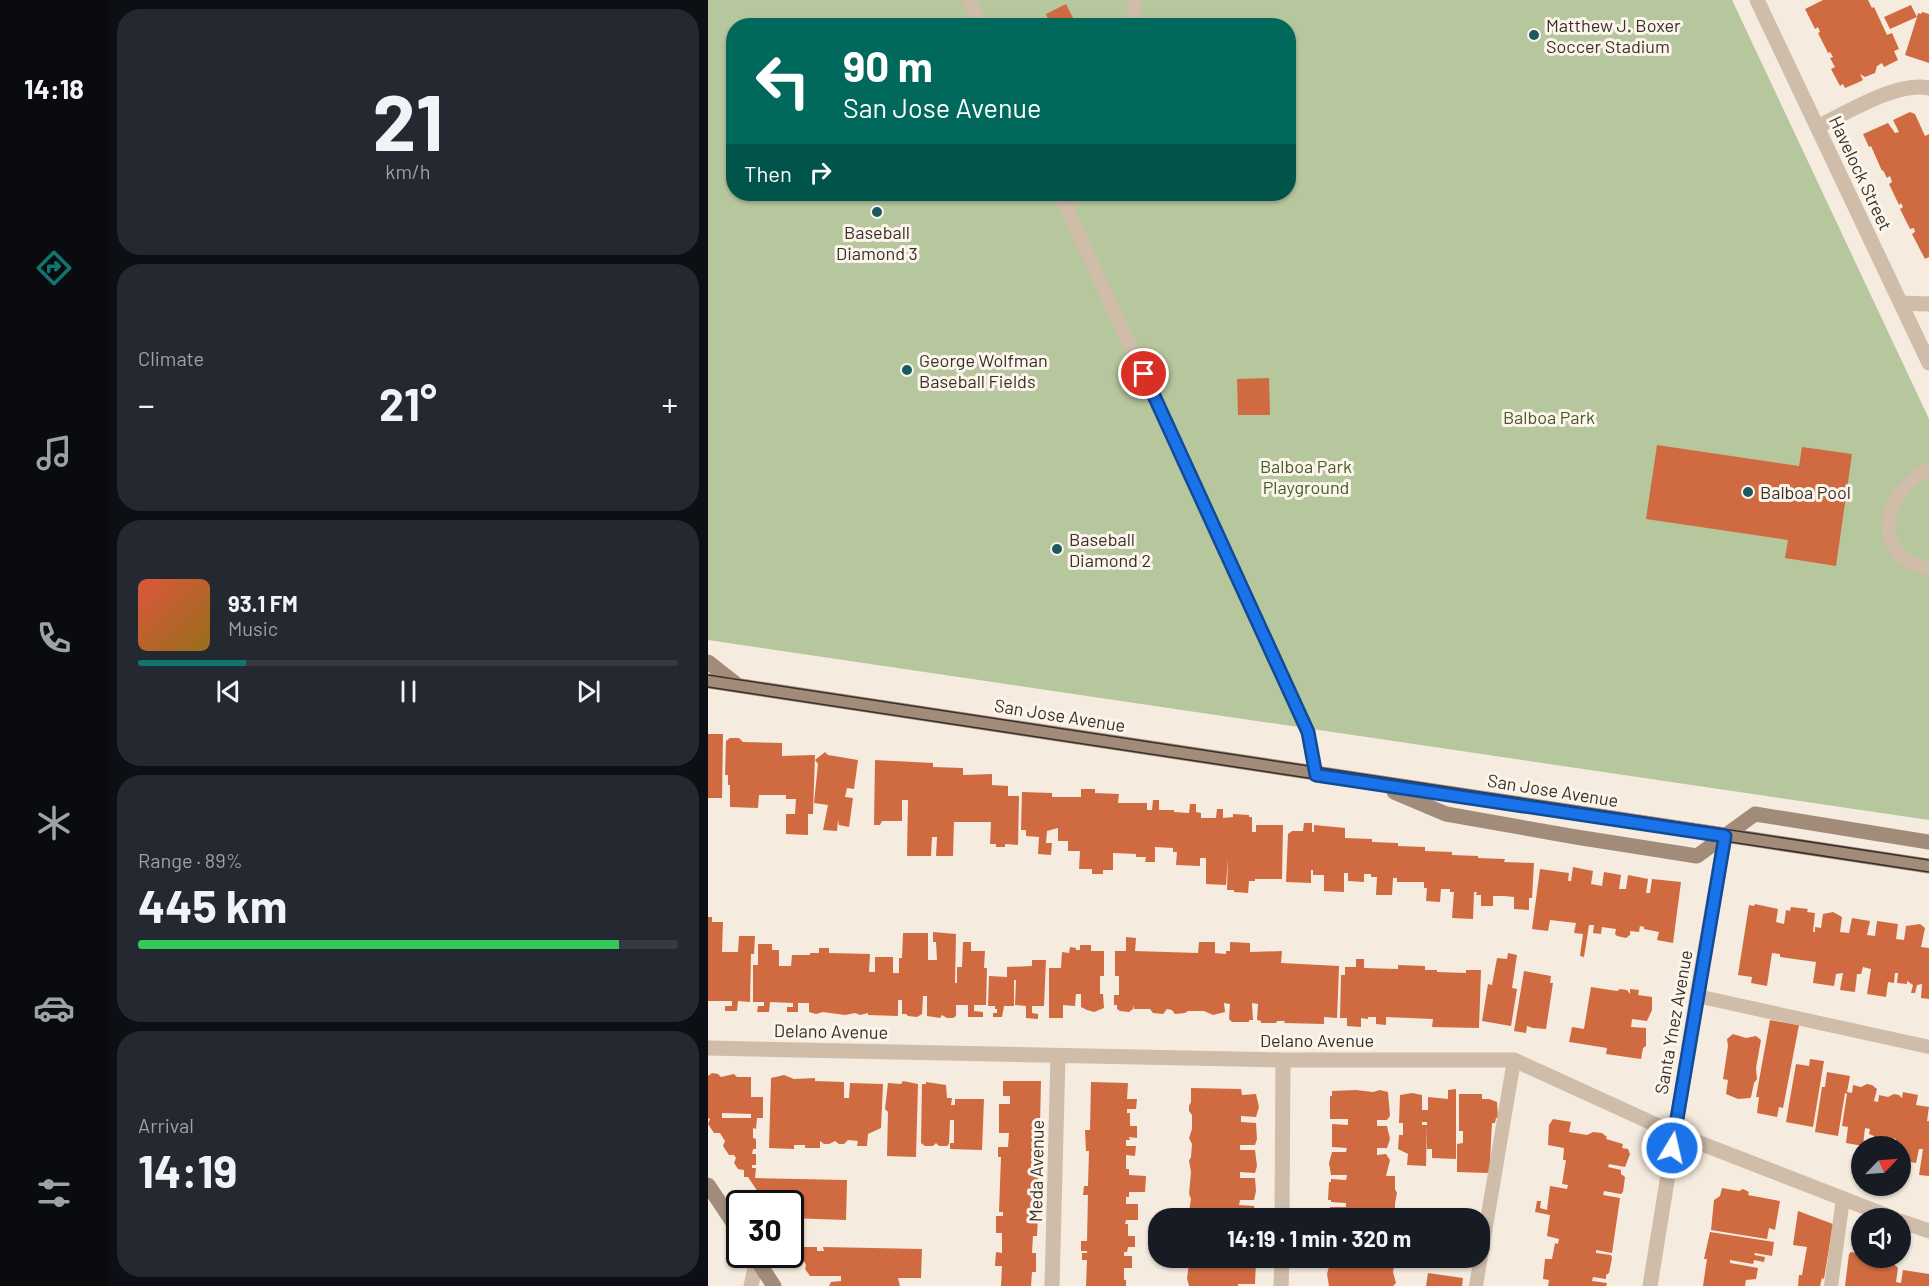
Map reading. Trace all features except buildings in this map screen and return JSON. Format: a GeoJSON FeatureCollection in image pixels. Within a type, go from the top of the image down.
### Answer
{"type":"FeatureCollection","features":[{"type":"Feature","properties":{"kind":"main road","name":"San Jose Avenue"},"geometry":{"type":"LineString","coordinates":[[708,662],[738,686]]}},
{"type":"Feature","properties":{"kind":"main road","name":"San Jose Avenue"},"geometry":{"type":"LineString","coordinates":[[708,681],[1316,775],[1929,866]]}},
{"type":"Feature","properties":{"kind":"main road","name":"San Jose Avenue"},"geometry":{"type":"LineString","coordinates":[[1375,783],[1446,814],[1696,856],[1755,814],[1929,842]]}},
{"type":"Feature","properties":{"kind":"main road"},"geometry":{"type":"LineString","coordinates":[[708,1185],[726,1212]]}},
{"type":"Feature","properties":{"kind":"main road"},"geometry":{"type":"LineString","coordinates":[[762,1268],[774,1286]]}},
{"type":"Feature","properties":{"kind":"street","name":"Havelock Street"},"geometry":{"type":"LineString","coordinates":[[1757,0],[1929,363]]}},
{"type":"Feature","properties":{"kind":"street"},"geometry":{"type":"LineString","coordinates":[[1817,127],[1897,89],[1918,86],[1929,88]]}},
{"type":"Feature","properties":{"kind":"street"},"geometry":{"type":"LineString","coordinates":[[1901,303],[1929,304]]}},
{"type":"Feature","properties":{"kind":"street","name":"Santa Ynez Avenue"},"geometry":{"type":"LineString","coordinates":[[1650,1286],[1696,996],[1725,836]]}},
{"type":"Feature","properties":{"kind":"street","name":"Delano Avenue"},"geometry":{"type":"LineString","coordinates":[[708,1048],[1283,1060],[1514,1060],[1674,1133],[1868,1208]]}},
{"type":"Feature","properties":{"kind":"street","name":"Meda Avenue"},"geometry":{"type":"LineString","coordinates":[[1052,1286],[1058,1056]]}},
{"type":"Feature","properties":{"kind":"street"},"geometry":{"type":"LineString","coordinates":[[1282,1208],[1283,1060]]}},
{"type":"Feature","properties":{"kind":"street"},"geometry":{"type":"LineString","coordinates":[[1911,1225],[1929,1231]]}},
{"type":"Feature","properties":{"kind":"street"},"geometry":{"type":"LineString","coordinates":[[751,1286],[753,1268]]}},
{"type":"Feature","properties":{"kind":"street"},"geometry":{"type":"LineString","coordinates":[[1281,1286],[1282,1268]]}},
{"type":"Feature","properties":{"kind":"lane"},"geometry":{"type":"LineString","coordinates":[[969,0],[977,18]]}},
{"type":"Feature","properties":{"kind":"lane"},"geometry":{"type":"LineString","coordinates":[[1133,18],[1135,0]]}},
{"type":"Feature","properties":{"kind":"lane"},"geometry":{"type":"LineString","coordinates":[[1063,201],[1308,732],[1316,775]]}},
{"type":"Feature","properties":{"kind":"lane"},"geometry":{"type":"LineString","coordinates":[[1929,469],[1919,474],[1894,503],[1888,518],[1888,537],[1899,556],[1917,566],[1929,568]]}},
{"type":"Feature","properties":{"kind":"lane"},"geometry":{"type":"LineString","coordinates":[[1696,996],[1929,1047]]}},
{"type":"Feature","properties":{"kind":"lane"},"geometry":{"type":"LineString","coordinates":[[1476,1286],[1514,1060]]}},
{"type":"Feature","properties":{"kind":"lane"},"geometry":{"type":"LineString","coordinates":[[1831,1286],[1843,1198]]}},
{"type":"Feature","properties":{"kind":"green space","name":"Balboa Park"},"geometry":{"type":"Polygon","coordinates":[[[708,0],[1732,0],[1929,419],[1929,820],[708,640],[708,0]]]}},
{"type":"Feature","properties":{"kind":"tram line"},"geometry":{"type":"LineString","coordinates":[[708,675],[1929,860]]}},
{"type":"Feature","properties":{"kind":"tram line"},"geometry":{"type":"LineString","coordinates":[[708,687],[1929,872]]}},
{"type":"Feature","properties":{"kind":"place","name":"Matthew J. Boxer Soccer Stadium"},"geometry":{"type":"Point","coordinates":[1534,35]}},
{"type":"Feature","properties":{"kind":"place","name":"Baseball Diamond 3"},"geometry":{"type":"Point","coordinates":[877,212]}},
{"type":"Feature","properties":{"kind":"place","name":"George Wolfman Baseball Fields"},"geometry":{"type":"Point","coordinates":[907,370]}},
{"type":"Feature","properties":{"kind":"place","name":"Balboa Pool"},"geometry":{"type":"Point","coordinates":[1748,492]}},
{"type":"Feature","properties":{"kind":"place","name":"Baseball Diamond 2"},"geometry":{"type":"Point","coordinates":[1057,549]}},
{"type":"Feature","properties":{"kind":"route"},"geometry":{"type":"LineString","coordinates":[[1144,374],[1308,732],[1316,775],[1725,836],[1672,1148]]}},
{"type":"Feature","properties":{"kind":"park label","name":"Balboa Park Playground"},"geometry":{"type":"Point","coordinates":[1306,476]}}]}
